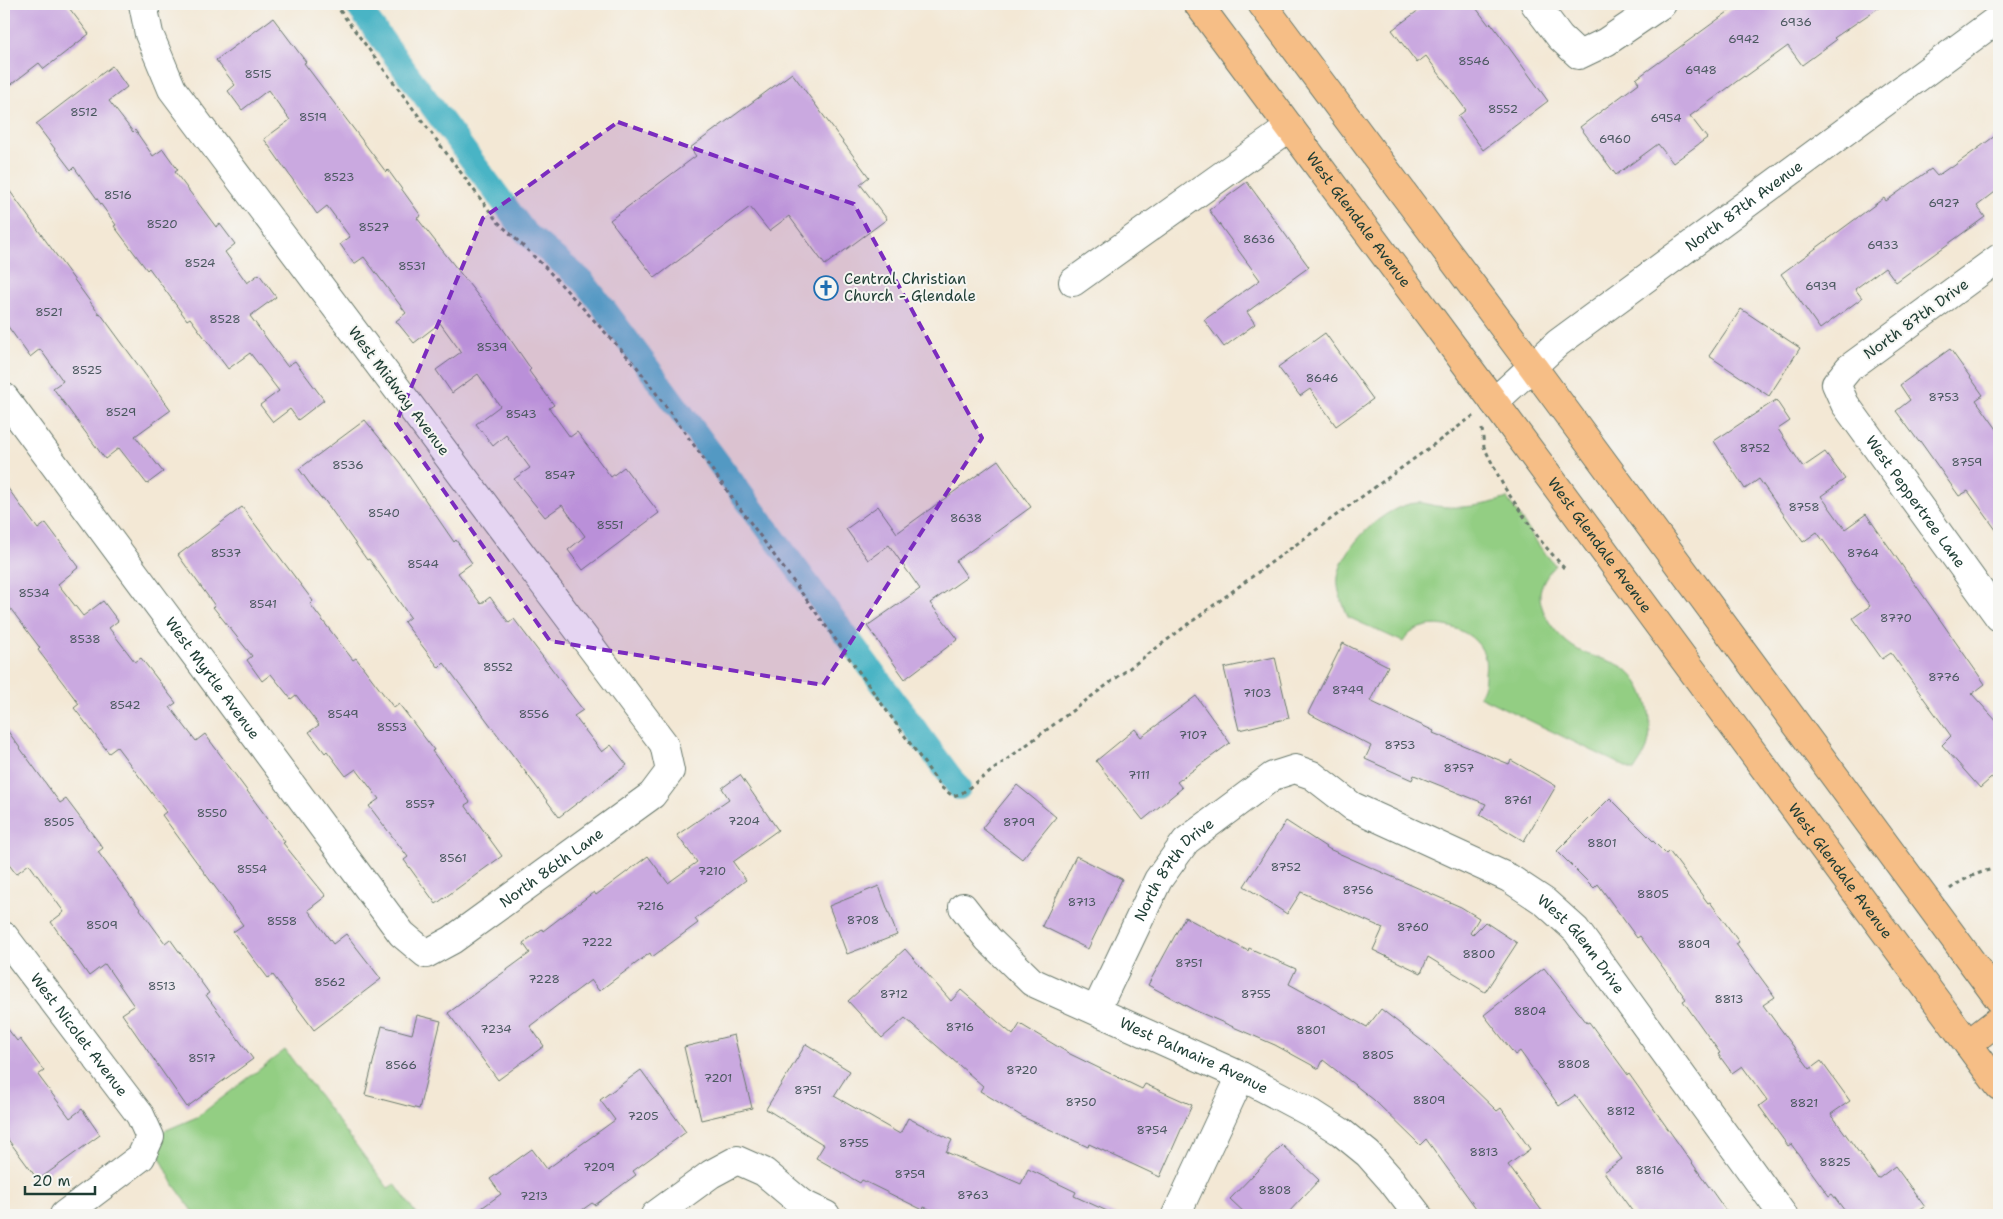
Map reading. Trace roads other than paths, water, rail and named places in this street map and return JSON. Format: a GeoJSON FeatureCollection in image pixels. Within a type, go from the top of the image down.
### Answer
{"type":"FeatureCollection","features":[{"type":"Feature","properties":{"kind":"main road","name":"West Glendale Avenue"},"geometry":{"type":"LineString","coordinates":[[1198,4],[1290,127],[1484,409],[1999,1086]]}},
{"type":"Feature","properties":{"kind":"main road"},"geometry":{"type":"LineString","coordinates":[[1262,4],[1534,367],[1999,999]]}},
{"type":"Feature","properties":{"kind":"main road"},"geometry":{"type":"LineString","coordinates":[[1968,1044],[1999,1020]]}},
{"type":"Feature","properties":{"kind":"street","name":"West Midway Avenue"},"geometry":{"type":"LineString","coordinates":[[143,4],[149,34],[172,88],[664,744],[670,771]]}},
{"type":"Feature","properties":{"kind":"street"},"geometry":{"type":"LineString","coordinates":[[1535,4],[1560,38],[1579,55],[1606,42],[1662,4]]}},
{"type":"Feature","properties":{"kind":"street","name":"North 87th Avenue"},"geometry":{"type":"LineString","coordinates":[[1484,409],[1534,367],[1558,343],[1999,18]]}},
{"type":"Feature","properties":{"kind":"street"},"geometry":{"type":"LineString","coordinates":[[1073,282],[1290,127]]}},
{"type":"Feature","properties":{"kind":"street","name":"North 87th Drive"},"geometry":{"type":"LineString","coordinates":[[1836,384],[1848,368],[1999,258]]}},
{"type":"Feature","properties":{"kind":"street","name":"West Peppertree Lane"},"geometry":{"type":"LineString","coordinates":[[1836,384],[1845,404],[1999,617]]}},
{"type":"Feature","properties":{"kind":"street","name":"West Myrtle Avenue"},"geometry":{"type":"LineString","coordinates":[[4,397],[402,934],[426,954]]}},
{"type":"Feature","properties":{"kind":"street","name":"North 87th Drive"},"geometry":{"type":"LineString","coordinates":[[1096,1010],[1158,880],[1186,841],[1273,776],[1295,769]]}},
{"type":"Feature","properties":{"kind":"street","name":"West Glenn Drive"},"geometry":{"type":"LineString","coordinates":[[1295,769],[1312,775],[1352,806],[1508,878],[1545,902],[1576,930],[1783,1215]]}},
{"type":"Feature","properties":{"kind":"street","name":"North 86th Lane"},"geometry":{"type":"LineString","coordinates":[[426,954],[452,940],[652,795],[670,771]]}},
{"type":"Feature","properties":{"kind":"street","name":"West Palmaire Avenue"},"geometry":{"type":"LineString","coordinates":[[963,907],[988,939],[1032,982],[1241,1076],[1313,1114],[1341,1132],[1368,1154],[1418,1215]]}},
{"type":"Feature","properties":{"kind":"street","name":"West Nicolet Avenue"},"geometry":{"type":"LineString","coordinates":[[4,936],[140,1115],[150,1137],[141,1157],[64,1215]]}},
{"type":"Feature","properties":{"kind":"street"},"geometry":{"type":"LineString","coordinates":[[1176,1215],[1241,1076]]}},
{"type":"Feature","properties":{"kind":"street"},"geometry":{"type":"LineString","coordinates":[[655,1215],[711,1174],[737,1160],[764,1172],[800,1203],[826,1215]]}},
{"type":"Feature","properties":{"kind":"waterway"},"geometry":{"type":"LineString","coordinates":[[356,4],[525,232],[583,281],[604,308],[959,788]]}},
{"type":"Feature","properties":{"kind":"place","name":"Central Christian Church - Glendale"},"geometry":{"type":"Point","coordinates":[826,288]}}]}
